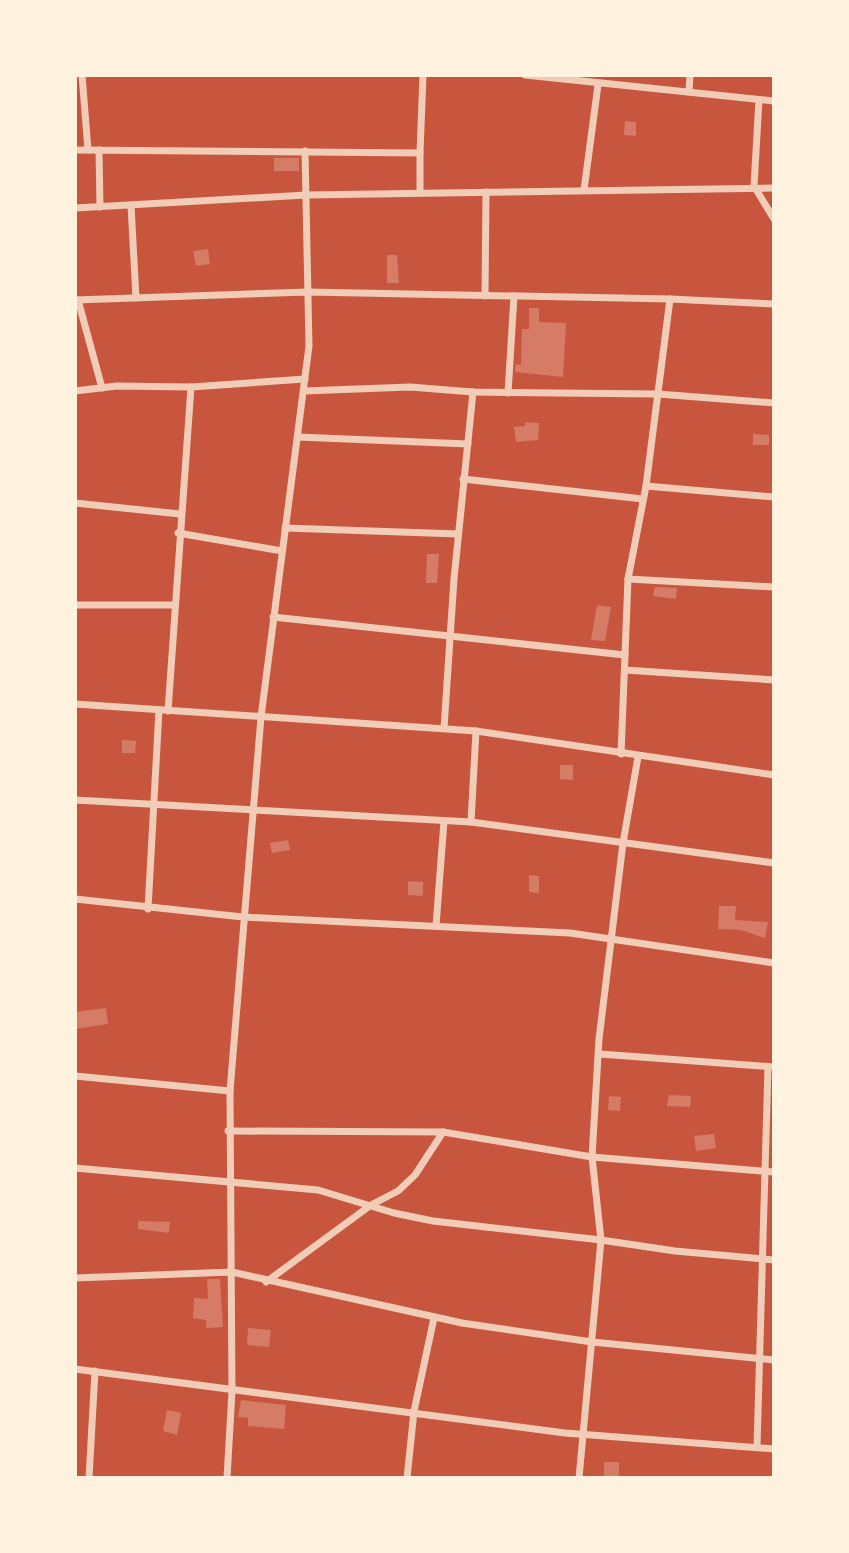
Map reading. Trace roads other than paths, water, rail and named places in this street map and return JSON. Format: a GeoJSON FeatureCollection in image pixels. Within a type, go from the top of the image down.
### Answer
{"type":"FeatureCollection","features":[{"type":"Feature","properties":{"kind":"street"},"geometry":{"type":"LineString","coordinates":[[82,75],[88,150]]}},
{"type":"Feature","properties":{"kind":"street"},"geometry":{"type":"LineString","coordinates":[[420,193],[423,75]]}},
{"type":"Feature","properties":{"kind":"street"},"geometry":{"type":"LineString","coordinates":[[525,75],[598,85],[774,101]]}},
{"type":"Feature","properties":{"kind":"street"},"geometry":{"type":"LineString","coordinates":[[689,92],[690,75]]}},
{"type":"Feature","properties":{"kind":"street"},"geometry":{"type":"LineString","coordinates":[[584,190],[598,85]]}},
{"type":"Feature","properties":{"kind":"street"},"geometry":{"type":"LineString","coordinates":[[758,100],[754,187],[774,219]]}},
{"type":"Feature","properties":{"kind":"street"},"geometry":{"type":"LineString","coordinates":[[75,149],[420,153]]}},
{"type":"Feature","properties":{"kind":"street"},"geometry":{"type":"LineString","coordinates":[[99,150],[100,207]]}},
{"type":"Feature","properties":{"kind":"street"},"geometry":{"type":"LineString","coordinates":[[227,1478],[232,1391],[228,1131],[230,1091],[251,810],[273,617],[305,379],[308,292],[305,151]]}},
{"type":"Feature","properties":{"kind":"street"},"geometry":{"type":"LineString","coordinates":[[75,208],[306,195],[774,188]]}},
{"type":"Feature","properties":{"kind":"street"},"geometry":{"type":"LineString","coordinates":[[485,296],[486,192]]}},
{"type":"Feature","properties":{"kind":"street"},"geometry":{"type":"LineString","coordinates":[[131,205],[136,298]]}},
{"type":"Feature","properties":{"kind":"street"},"geometry":{"type":"LineString","coordinates":[[102,388],[77,300],[308,292],[670,299],[774,304]]}},
{"type":"Feature","properties":{"kind":"street"},"geometry":{"type":"LineString","coordinates":[[508,393],[514,296]]}},
{"type":"Feature","properties":{"kind":"street"},"geometry":{"type":"LineString","coordinates":[[621,754],[628,579],[646,486],[670,299]]}},
{"type":"Feature","properties":{"kind":"street"},"geometry":{"type":"LineString","coordinates":[[75,391],[305,379]]}},
{"type":"Feature","properties":{"kind":"street"},"geometry":{"type":"LineString","coordinates":[[168,711],[178,533],[191,387]]}},
{"type":"Feature","properties":{"kind":"street"},"geometry":{"type":"LineString","coordinates":[[304,391],[411,387],[508,393],[659,394],[774,403]]}},
{"type":"Feature","properties":{"kind":"street"},"geometry":{"type":"LineString","coordinates":[[444,728],[458,534],[474,392]]}},
{"type":"Feature","properties":{"kind":"street"},"geometry":{"type":"LineString","coordinates":[[299,437],[468,444]]}},
{"type":"Feature","properties":{"kind":"street"},"geometry":{"type":"LineString","coordinates":[[463,479],[643,499]]}},
{"type":"Feature","properties":{"kind":"street"},"geometry":{"type":"LineString","coordinates":[[646,486],[774,497]]}},
{"type":"Feature","properties":{"kind":"street"},"geometry":{"type":"LineString","coordinates":[[75,503],[180,514]]}},
{"type":"Feature","properties":{"kind":"street"},"geometry":{"type":"LineString","coordinates":[[285,528],[458,534]]}},
{"type":"Feature","properties":{"kind":"street"},"geometry":{"type":"LineString","coordinates":[[178,533],[282,551]]}},
{"type":"Feature","properties":{"kind":"street"},"geometry":{"type":"LineString","coordinates":[[628,579],[774,587]]}},
{"type":"Feature","properties":{"kind":"street"},"geometry":{"type":"LineString","coordinates":[[75,605],[174,605]]}},
{"type":"Feature","properties":{"kind":"street"},"geometry":{"type":"LineString","coordinates":[[273,617],[625,655]]}},
{"type":"Feature","properties":{"kind":"street"},"geometry":{"type":"LineString","coordinates":[[625,670],[774,680]]}},
{"type":"Feature","properties":{"kind":"street"},"geometry":{"type":"LineString","coordinates":[[75,704],[476,731],[774,775]]}},
{"type":"Feature","properties":{"kind":"street"},"geometry":{"type":"LineString","coordinates":[[148,909],[159,710]]}},
{"type":"Feature","properties":{"kind":"street"},"geometry":{"type":"LineString","coordinates":[[471,822],[476,731]]}},
{"type":"Feature","properties":{"kind":"street"},"geometry":{"type":"LineString","coordinates":[[579,1478],[601,1240],[592,1157],[600,1054],[623,844],[638,757]]}},
{"type":"Feature","properties":{"kind":"street"},"geometry":{"type":"LineString","coordinates":[[75,800],[471,822],[774,863]]}},
{"type":"Feature","properties":{"kind":"street"},"geometry":{"type":"LineString","coordinates":[[436,926],[444,821]]}},
{"type":"Feature","properties":{"kind":"street"},"geometry":{"type":"LineString","coordinates":[[75,899],[243,918],[612,937],[774,963]]}},
{"type":"Feature","properties":{"kind":"street"},"geometry":{"type":"LineString","coordinates":[[600,1054],[771,1067],[757,1447]]}},
{"type":"Feature","properties":{"kind":"street"},"geometry":{"type":"LineString","coordinates":[[75,1076],[230,1091]]}},
{"type":"Feature","properties":{"kind":"street"},"geometry":{"type":"LineString","coordinates":[[228,1131],[443,1132],[592,1157],[769,1172]]}},
{"type":"Feature","properties":{"kind":"street"},"geometry":{"type":"LineString","coordinates":[[266,1282],[372,1205],[398,1191],[415,1175],[443,1132]]}},
{"type":"Feature","properties":{"kind":"street"},"geometry":{"type":"LineString","coordinates":[[75,1168],[318,1190],[433,1221],[675,1251],[774,1260]]}},
{"type":"Feature","properties":{"kind":"street"},"geometry":{"type":"LineString","coordinates":[[75,1278],[232,1272],[266,1282],[434,1318],[592,1342],[774,1360]]}},
{"type":"Feature","properties":{"kind":"street"},"geometry":{"type":"LineString","coordinates":[[408,1478],[414,1411],[434,1318]]}},
{"type":"Feature","properties":{"kind":"street"},"geometry":{"type":"LineString","coordinates":[[75,1369],[582,1434],[774,1449]]}},
{"type":"Feature","properties":{"kind":"street"},"geometry":{"type":"LineString","coordinates":[[89,1478],[95,1371]]}}]}
